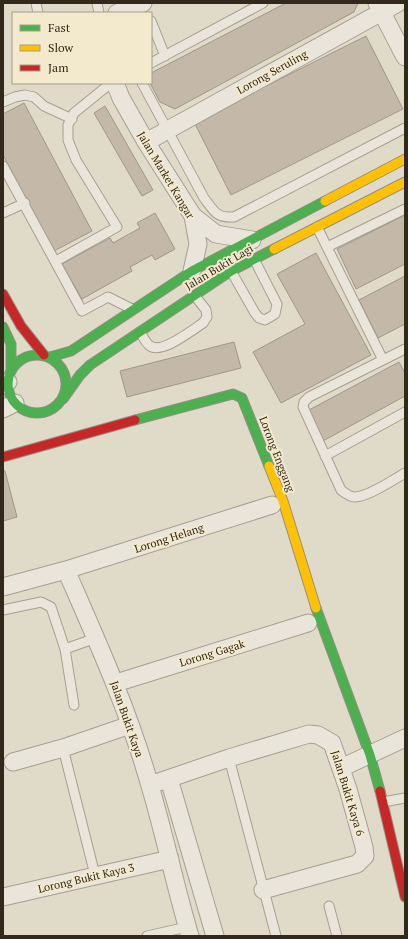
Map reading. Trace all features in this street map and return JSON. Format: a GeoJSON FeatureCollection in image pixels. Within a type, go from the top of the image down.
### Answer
{"type":"FeatureCollection","features":[{"type":"Feature","properties":{"kind":"street"},"geometry":{"type":"LineString","coordinates":[[120,12],[143,3]]}},
{"type":"Feature","properties":{"kind":"street","name":"Lorong Seruling"},"geometry":{"type":"LineString","coordinates":[[146,142],[379,8],[398,3]]}},
{"type":"Feature","properties":{"kind":"street"},"geometry":{"type":"LineString","coordinates":[[379,8],[405,57]]}},
{"type":"Feature","properties":{"kind":"street","name":"Jalan Market Kangar"},"geometry":{"type":"LineString","coordinates":[[115,84],[121,98],[146,142],[193,216],[198,244],[192,272]]}},
{"type":"Feature","properties":{"kind":"street","name":"Jalan Bukit Lagi"},"geometry":{"type":"LineString","coordinates":[[47,356],[71,351],[192,272],[405,159]]}},
{"type":"Feature","properties":{"kind":"street","name":"Jalan Bukit Lagi"},"geometry":{"type":"LineString","coordinates":[[63,399],[80,375],[90,365],[232,271],[405,182]]}},
{"type":"Feature","properties":{"kind":"street"},"geometry":{"type":"LineString","coordinates":[[193,216],[216,234],[252,240]]}},
{"type":"Feature","properties":{"kind":"street"},"geometry":{"type":"LineString","coordinates":[[3,294],[29,340],[47,356],[58,362],[64,370],[67,385],[63,399],[49,411],[40,413],[31,412],[9,406],[10,394],[7,379],[11,344],[3,327]]}},
{"type":"Feature","properties":{"kind":"street"},"geometry":{"type":"LineString","coordinates":[[7,379],[16,363],[25,357],[34,354],[47,356]]}},
{"type":"Feature","properties":{"kind":"street","name":"Lorong Enggang"},"geometry":{"type":"LineString","coordinates":[[3,457],[221,396],[233,394],[242,398],[283,501],[322,627],[376,752],[383,802],[405,897]]}},
{"type":"Feature","properties":{"kind":"street","name":"Lorong Helang"},"geometry":{"type":"LineString","coordinates":[[66,570],[272,505]]}},
{"type":"Feature","properties":{"kind":"street"},"geometry":{"type":"LineString","coordinates":[[3,587],[66,570]]}},
{"type":"Feature","properties":{"kind":"street","name":"Jalan Bukit Kaya"},"geometry":{"type":"LineString","coordinates":[[66,570],[116,683],[150,785],[189,932]]}},
{"type":"Feature","properties":{"kind":"street","name":"Lorong Gagak"},"geometry":{"type":"LineString","coordinates":[[116,683],[308,623]]}},
{"type":"Feature","properties":{"kind":"street"},"geometry":{"type":"LineString","coordinates":[[13,762],[63,748],[130,725]]}},
{"type":"Feature","properties":{"kind":"street","name":"Jalan Bukit Kaya 6"},"geometry":{"type":"LineString","coordinates":[[150,785],[229,758],[309,734],[322,737],[332,743],[364,846],[365,856],[357,864],[263,890]]}},
{"type":"Feature","properties":{"kind":"street"},"geometry":{"type":"LineString","coordinates":[[341,768],[402,739]]}},
{"type":"Feature","properties":{"kind":"street"},"geometry":{"type":"LineString","coordinates":[[169,779],[215,936]]}},
{"type":"Feature","properties":{"kind":"street","name":"Lorong Bukit Kaya 3"},"geometry":{"type":"LineString","coordinates":[[3,897],[95,875],[170,860]]}},
{"type":"Feature","properties":{"kind":"lane"},"geometry":{"type":"LineString","coordinates":[[152,62],[264,3]]}},
{"type":"Feature","properties":{"kind":"lane"},"geometry":{"type":"LineString","coordinates":[[152,24],[165,56]]}},
{"type":"Feature","properties":{"kind":"lane"},"geometry":{"type":"LineString","coordinates":[[56,261],[117,226],[76,160],[68,140],[68,126],[74,113],[110,84]]}},
{"type":"Feature","properties":{"kind":"lane"},"geometry":{"type":"LineString","coordinates":[[143,84],[204,198],[216,213],[223,218],[234,217],[405,128]]}},
{"type":"Feature","properties":{"kind":"lane"},"geometry":{"type":"LineString","coordinates":[[3,102],[25,95],[34,97],[44,106],[72,119]]}},
{"type":"Feature","properties":{"kind":"lane"},"geometry":{"type":"LineString","coordinates":[[3,166],[25,203],[82,311],[108,297],[133,310]]}},
{"type":"Feature","properties":{"kind":"lane"},"geometry":{"type":"LineString","coordinates":[[3,213],[25,203]]}},
{"type":"Feature","properties":{"kind":"lane"},"geometry":{"type":"LineString","coordinates":[[327,247],[405,209]]}},
{"type":"Feature","properties":{"kind":"lane"},"geometry":{"type":"LineString","coordinates":[[317,227],[383,360]]}},
{"type":"Feature","properties":{"kind":"lane"},"geometry":{"type":"LineString","coordinates":[[232,271],[255,313],[259,318],[265,320],[275,314],[277,304],[254,259]]}},
{"type":"Feature","properties":{"kind":"lane"},"geometry":{"type":"LineString","coordinates":[[140,332],[148,345],[155,348],[166,347],[203,323],[207,317],[206,310],[195,296]]}},
{"type":"Feature","properties":{"kind":"lane"},"geometry":{"type":"LineString","coordinates":[[405,349],[308,398],[304,402],[303,407],[340,490],[355,497],[365,495],[405,474]]}},
{"type":"Feature","properties":{"kind":"lane"},"geometry":{"type":"LineString","coordinates":[[325,456],[405,412]]}},
{"type":"Feature","properties":{"kind":"lane"},"geometry":{"type":"LineString","coordinates":[[3,610],[41,602],[51,607],[65,649],[74,706]]}},
{"type":"Feature","properties":{"kind":"lane"},"geometry":{"type":"LineString","coordinates":[[65,649],[96,638]]}},
{"type":"Feature","properties":{"kind":"lane"},"geometry":{"type":"LineString","coordinates":[[63,748],[95,875]]}},
{"type":"Feature","properties":{"kind":"lane"},"geometry":{"type":"LineString","coordinates":[[229,758],[276,936]]}},
{"type":"Feature","properties":{"kind":"lane"},"geometry":{"type":"LineString","coordinates":[[383,802],[401,799]]}},
{"type":"Feature","properties":{"kind":"lane"},"geometry":{"type":"LineString","coordinates":[[328,906],[337,936]]}},
{"type":"Feature","properties":{"kind":"lane"},"geometry":{"type":"LineString","coordinates":[[147,936],[189,932]]}},
{"type":"Feature","properties":{"kind":"building"},"geometry":{"type":"Polygon","coordinates":[[[286,3],[358,3],[354,12],[175,109],[160,102],[151,84],[152,84],[152,72],[286,3]]]}},
{"type":"Feature","properties":{"kind":"building"},"geometry":{"type":"Polygon","coordinates":[[[366,36],[403,109],[231,195],[194,122],[366,36]]]}},
{"type":"Feature","properties":{"kind":"building"},"geometry":{"type":"Polygon","coordinates":[[[24,103],[92,231],[54,251],[3,155],[3,114],[24,103]]]}},
{"type":"Feature","properties":{"kind":"building"},"geometry":{"type":"Polygon","coordinates":[[[105,106],[153,190],[142,196],[94,113],[105,106]]]}},
{"type":"Feature","properties":{"kind":"building"},"geometry":{"type":"Polygon","coordinates":[[[155,213],[175,249],[155,260],[152,255],[130,267],[132,271],[82,299],[62,264],[110,238],[113,243],[140,228],[137,223],[155,213]]]}},
{"type":"Feature","properties":{"kind":"building"},"geometry":{"type":"Polygon","coordinates":[[[405,215],[405,264],[356,289],[337,249],[405,215]]]}},
{"type":"Feature","properties":{"kind":"building"},"geometry":{"type":"Polygon","coordinates":[[[316,253],[371,355],[281,403],[253,352],[305,324],[277,274],[316,253]]]}},
{"type":"Feature","properties":{"kind":"building"},"geometry":{"type":"Polygon","coordinates":[[[405,276],[405,324],[378,338],[359,300],[405,276]]]}},
{"type":"Feature","properties":{"kind":"building"},"geometry":{"type":"Polygon","coordinates":[[[234,342],[241,368],[127,397],[120,371],[234,342]]]}},
{"type":"Feature","properties":{"kind":"building"},"geometry":{"type":"Polygon","coordinates":[[[399,362],[405,373],[405,396],[323,441],[307,411],[399,362]]]}},
{"type":"Feature","properties":{"kind":"building"},"geometry":{"type":"Polygon","coordinates":[[[3,471],[5,471],[17,517],[3,521],[3,471]]]}},
{"type":"Feature","properties":{"kind":"traffic: fast"},"geometry":{"type":"LineString","coordinates":[[50,357],[71,351],[192,271],[325,201]]}},
{"type":"Feature","properties":{"kind":"traffic: fast"},"geometry":{"type":"LineString","coordinates":[[63,399],[80,375],[90,365],[231,271],[274,249]]}},
{"type":"Feature","properties":{"kind":"traffic: fast"},"geometry":{"type":"LineString","coordinates":[[3,327],[11,344],[11,371]]}},
{"type":"Feature","properties":{"kind":"traffic: fast"},"geometry":{"type":"LineString","coordinates":[[31,355],[43,355],[58,363],[66,378],[66,384],[66,390],[58,405],[43,413],[31,413],[16,405],[8,390],[8,378],[16,363],[31,355]]}},
{"type":"Feature","properties":{"kind":"traffic: fast"},"geometry":{"type":"LineString","coordinates":[[135,420],[233,394],[242,398],[269,466]]}},
{"type":"Feature","properties":{"kind":"traffic: fast"},"geometry":{"type":"LineString","coordinates":[[316,608],[370,755],[380,791]]}},
{"type":"Feature","properties":{"kind":"traffic: slow"},"geometry":{"type":"LineString","coordinates":[[325,201],[405,159]]}},
{"type":"Feature","properties":{"kind":"traffic: slow"},"geometry":{"type":"LineString","coordinates":[[274,249],[405,182]]}},
{"type":"Feature","properties":{"kind":"traffic: slow"},"geometry":{"type":"LineString","coordinates":[[269,466],[283,501],[316,608]]}},
{"type":"Feature","properties":{"kind":"traffic: jam"},"geometry":{"type":"LineString","coordinates":[[3,294],[21,326],[44,355]]}},
{"type":"Feature","properties":{"kind":"traffic: jam"},"geometry":{"type":"LineString","coordinates":[[3,457],[135,420]]}},
{"type":"Feature","properties":{"kind":"traffic: jam"},"geometry":{"type":"LineString","coordinates":[[380,791],[405,897]]}}]}
